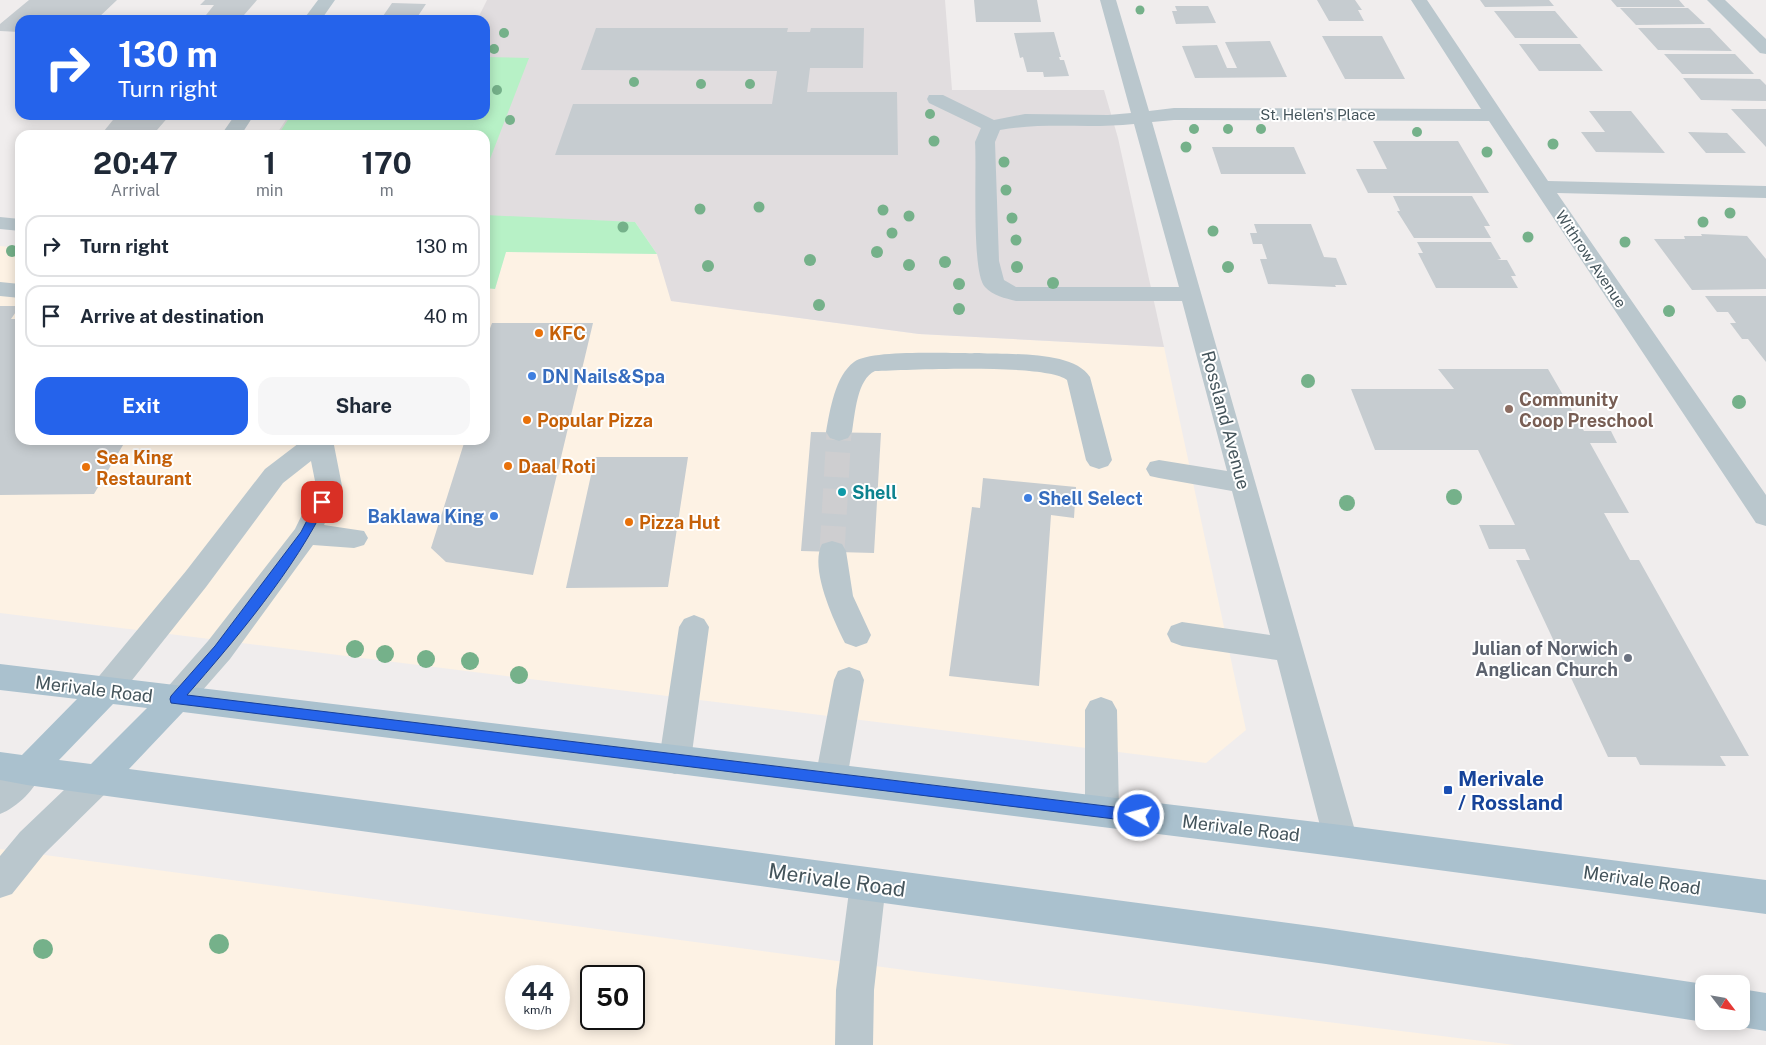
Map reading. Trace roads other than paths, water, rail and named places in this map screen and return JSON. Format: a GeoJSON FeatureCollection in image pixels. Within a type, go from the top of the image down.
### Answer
{"type":"FeatureCollection","features":[{"type":"Feature","properties":{"kind":"main road","name":"Merivale Road"},"geometry":{"type":"LineString","coordinates":[[0,677],[1341,840],[1766,896]]}},
{"type":"Feature","properties":{"kind":"main road"},"geometry":{"type":"LineString","coordinates":[[14,768],[106,690]]}},
{"type":"Feature","properties":{"kind":"main road"},"geometry":{"type":"LineString","coordinates":[[98,778],[176,699]]}},
{"type":"Feature","properties":{"kind":"main road","name":"Merivale Road"},"geometry":{"type":"LineString","coordinates":[[14,768],[1326,946],[1695,1002]]}},
{"type":"Feature","properties":{"kind":"main road"},"geometry":{"type":"LineString","coordinates":[[1750,1009],[1766,1012]]}},
{"type":"Feature","properties":{"kind":"street"},"geometry":{"type":"LineString","coordinates":[[316,15],[327,0]]}},
{"type":"Feature","properties":{"kind":"street","name":"Rossland Avenue"},"geometry":{"type":"LineString","coordinates":[[1108,0],[1192,294],[1341,840]]}},
{"type":"Feature","properties":{"kind":"street","name":"Withrow Avenue"},"geometry":{"type":"LineString","coordinates":[[1419,0],[1542,187],[1766,516]]}},
{"type":"Feature","properties":{"kind":"street"},"geometry":{"type":"LineString","coordinates":[[1715,0],[1759,35],[1766,48]]}},
{"type":"Feature","properties":{"kind":"street"},"geometry":{"type":"LineString","coordinates":[[936,98],[992,126],[985,142],[988,261],[993,283],[1004,291],[1016,294],[1192,294]]}},
{"type":"Feature","properties":{"kind":"street","name":"St. Helen's Place"},"geometry":{"type":"LineString","coordinates":[[992,126],[1025,120],[1108,121],[1174,114],[1495,115]]}},
{"type":"Feature","properties":{"kind":"street"},"geometry":{"type":"LineString","coordinates":[[1542,187],[1766,192]]}},
{"type":"Feature","properties":{"kind":"street"},"geometry":{"type":"LineString","coordinates":[[0,224],[15,225]]}},
{"type":"Feature","properties":{"kind":"street"},"geometry":{"type":"LineString","coordinates":[[0,289],[15,290]]}},
{"type":"Feature","properties":{"kind":"street"},"geometry":{"type":"LineString","coordinates":[[839,432],[842,415],[855,374],[869,365],[979,361],[1057,366],[1071,371],[1078,377],[1099,460]]}},
{"type":"Feature","properties":{"kind":"street"},"geometry":{"type":"LineString","coordinates":[[106,690],[196,579],[274,476],[314,445]]}},
{"type":"Feature","properties":{"kind":"street"},"geometry":{"type":"LineString","coordinates":[[176,699],[219,650],[306,534],[329,486],[321,445]]}},
{"type":"Feature","properties":{"kind":"street"},"geometry":{"type":"LineString","coordinates":[[1159,469],[1243,483]]}},
{"type":"Feature","properties":{"kind":"street"},"geometry":{"type":"LineString","coordinates":[[306,534],[354,538]]}},
{"type":"Feature","properties":{"kind":"street"},"geometry":{"type":"LineString","coordinates":[[832,551],[838,596],[856,635]]}},
{"type":"Feature","properties":{"kind":"street"},"geometry":{"type":"LineString","coordinates":[[675,760],[694,627]]}},
{"type":"Feature","properties":{"kind":"street"},"geometry":{"type":"LineString","coordinates":[[1182,634],[1288,650]]}},
{"type":"Feature","properties":{"kind":"street"},"geometry":{"type":"LineString","coordinates":[[832,779],[849,680]]}},
{"type":"Feature","properties":{"kind":"street"},"geometry":{"type":"LineString","coordinates":[[1101,710],[1102,811]]}},
{"type":"Feature","properties":{"kind":"street"},"geometry":{"type":"LineString","coordinates":[[0,799],[14,768]]}},
{"type":"Feature","properties":{"kind":"street"},"geometry":{"type":"LineString","coordinates":[[0,882],[32,843],[98,778]]}},
{"type":"Feature","properties":{"kind":"street"},"geometry":{"type":"LineString","coordinates":[[854,1045],[855,990],[868,884]]}},
{"type":"Feature","properties":{"kind":"tunnel"},"geometry":{"type":"LineString","coordinates":[[832,551],[839,432]]}},
{"type":"Feature","properties":{"kind":"place","name":"KFC"},"geometry":{"type":"Point","coordinates":[539,333]}},
{"type":"Feature","properties":{"kind":"place","name":"DN Nails&Spa"},"geometry":{"type":"Point","coordinates":[532,376]}},
{"type":"Feature","properties":{"kind":"place","name":"Community Coop Preschool"},"geometry":{"type":"Point","coordinates":[1509,409]}},
{"type":"Feature","properties":{"kind":"place","name":"Popular Pizza"},"geometry":{"type":"Point","coordinates":[527,420]}},
{"type":"Feature","properties":{"kind":"place","name":"Daal Roti"},"geometry":{"type":"Point","coordinates":[508,466]}},
{"type":"Feature","properties":{"kind":"place","name":"Sea King Restaurant"},"geometry":{"type":"Point","coordinates":[86,467]}},
{"type":"Feature","properties":{"kind":"place","name":"Shell"},"geometry":{"type":"Point","coordinates":[842,492]}},
{"type":"Feature","properties":{"kind":"place","name":"Shell Select"},"geometry":{"type":"Point","coordinates":[1028,498]}},
{"type":"Feature","properties":{"kind":"place","name":"Baklawa King"},"geometry":{"type":"Point","coordinates":[494,516]}},
{"type":"Feature","properties":{"kind":"place","name":"Pizza Hut"},"geometry":{"type":"Point","coordinates":[629,522]}},
{"type":"Feature","properties":{"kind":"place","name":"Julian of Norwich Anglican Church"},"geometry":{"type":"Point","coordinates":[1628,658]}},
{"type":"Feature","properties":{"kind":"place","name":"Merivale / Rossland"},"geometry":{"type":"Point","coordinates":[1448,790]}}]}
